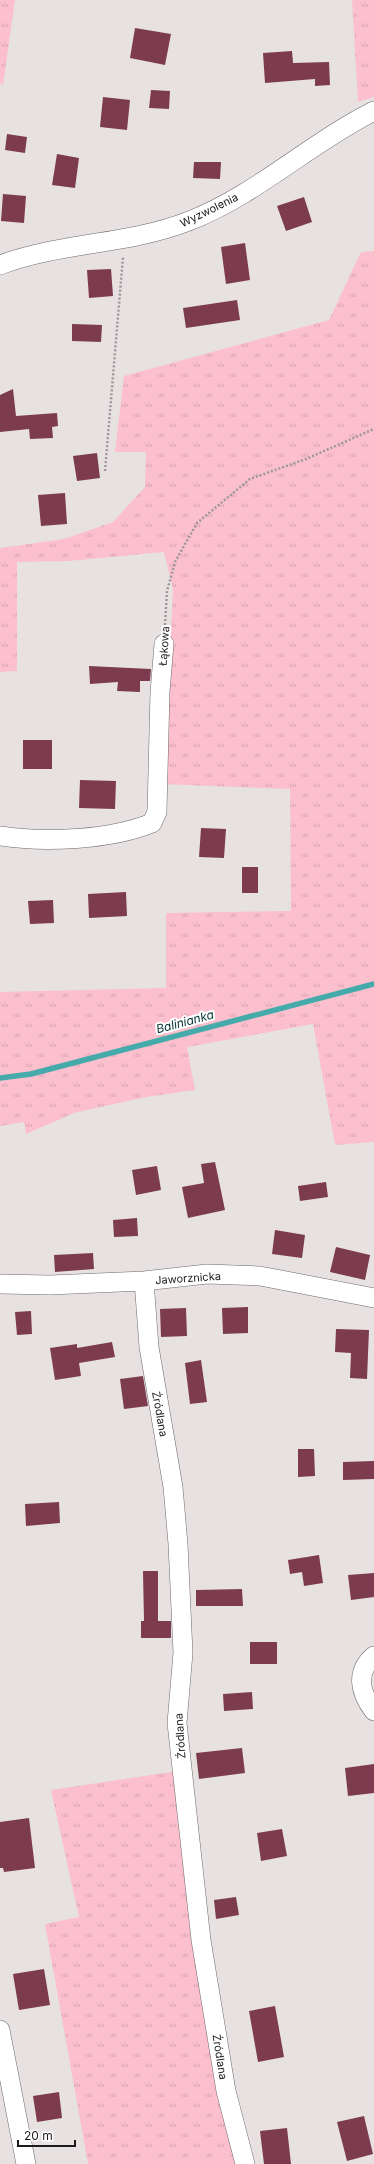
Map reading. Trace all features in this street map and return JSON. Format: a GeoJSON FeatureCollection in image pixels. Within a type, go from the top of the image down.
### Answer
{"type":"FeatureCollection","features":[{"type":"Feature","properties":{"kind":"street","name":"Wyzwolenia"},"geometry":{"type":"LineString","coordinates":[[0,265],[56,249],[160,231],[190,221],[230,201],[338,132],[374,111]]}},
{"type":"Feature","properties":{"kind":"street","name":"Łąkowa"},"geometry":{"type":"LineString","coordinates":[[0,836],[24,840],[75,838],[137,829],[152,823],[157,812],[160,692],[164,644]]}},
{"type":"Feature","properties":{"kind":"street","name":"Jaworznicka"},"geometry":{"type":"LineString","coordinates":[[0,1284],[50,1285],[144,1281],[207,1274],[260,1276],[374,1298]]}},
{"type":"Feature","properties":{"kind":"street","name":"Źródlana"},"geometry":{"type":"LineString","coordinates":[[144,1281],[149,1346],[173,1487],[178,1544],[183,1653],[177,1723],[202,1947],[226,2091],[245,2164]]}},
{"type":"Feature","properties":{"kind":"street"},"geometry":{"type":"LineString","coordinates":[[374,1656],[365,1664],[362,1681],[365,1700],[374,1711]]}},
{"type":"Feature","properties":{"kind":"street"},"geometry":{"type":"LineString","coordinates":[[0,2030],[26,2164]]}},
{"type":"Feature","properties":{"kind":"path"},"geometry":{"type":"LineString","coordinates":[[105,470],[124,238]]}},
{"type":"Feature","properties":{"kind":"path","name":"Łąkowa"},"geometry":{"type":"LineString","coordinates":[[164,644],[167,591],[175,562],[197,523],[250,479],[306,459],[374,429]]}},
{"type":"Feature","properties":{"kind":"green space"},"geometry":{"type":"Polygon","coordinates":[[[0,0],[15,0],[3,85],[0,82],[0,0]]]}},
{"type":"Feature","properties":{"kind":"green space"},"geometry":{"type":"Polygon","coordinates":[[[352,0],[374,0],[374,97],[358,102],[352,0]]]}},
{"type":"Feature","properties":{"kind":"green space"},"geometry":{"type":"Polygon","coordinates":[[[374,251],[374,1142],[335,1145],[313,1024],[187,1047],[195,1090],[146,1097],[74,1113],[26,1134],[24,1122],[0,1126],[0,992],[166,988],[166,913],[291,911],[290,789],[164,784],[173,589],[164,552],[68,561],[17,562],[17,671],[0,672],[0,548],[64,539],[113,522],[145,487],[146,452],[115,452],[124,376],[329,320],[361,252],[374,251]]]}},
{"type":"Feature","properties":{"kind":"green space"},"geometry":{"type":"Polygon","coordinates":[[[178,1771],[238,2164],[88,2164],[45,1924],[79,1917],[51,1790],[178,1771]]]}},
{"type":"Feature","properties":{"kind":"building"},"geometry":{"type":"Polygon","coordinates":[[[135,28],[171,34],[165,65],[130,58],[135,28]]]}},
{"type":"Feature","properties":{"kind":"building"},"geometry":{"type":"Polygon","coordinates":[[[292,51],[293,63],[329,62],[330,85],[315,86],[315,79],[265,83],[263,53],[292,51]]]}},
{"type":"Feature","properties":{"kind":"building"},"geometry":{"type":"Polygon","coordinates":[[[151,90],[170,91],[169,109],[149,108],[151,90]]]}},
{"type":"Feature","properties":{"kind":"building"},"geometry":{"type":"Polygon","coordinates":[[[103,97],[130,100],[127,130],[100,127],[103,97]]]}},
{"type":"Feature","properties":{"kind":"building"},"geometry":{"type":"Polygon","coordinates":[[[7,134],[27,137],[25,153],[5,150],[7,134]]]}},
{"type":"Feature","properties":{"kind":"building"},"geometry":{"type":"Polygon","coordinates":[[[57,154],[79,158],[75,188],[52,185],[57,154]]]}},
{"type":"Feature","properties":{"kind":"building"},"geometry":{"type":"Polygon","coordinates":[[[194,162],[221,162],[220,179],[193,178],[194,162]]]}},
{"type":"Feature","properties":{"kind":"building"},"geometry":{"type":"Polygon","coordinates":[[[3,194],[26,196],[24,223],[1,221],[3,194]]]}},
{"type":"Feature","properties":{"kind":"building"},"geometry":{"type":"Polygon","coordinates":[[[304,197],[312,222],[286,231],[277,206],[304,197]]]}},
{"type":"Feature","properties":{"kind":"building"},"geometry":{"type":"Polygon","coordinates":[[[245,243],[250,280],[226,284],[221,247],[245,243]]]}},
{"type":"Feature","properties":{"kind":"building"},"geometry":{"type":"Polygon","coordinates":[[[111,269],[113,296],[89,298],[87,270],[111,269]]]}},
{"type":"Feature","properties":{"kind":"building"},"geometry":{"type":"Polygon","coordinates":[[[237,300],[240,320],[186,328],[183,308],[237,300]]]}},
{"type":"Feature","properties":{"kind":"building"},"geometry":{"type":"Polygon","coordinates":[[[72,324],[102,325],[101,342],[72,341],[72,324]]]}},
{"type":"Feature","properties":{"kind":"building"},"geometry":{"type":"Polygon","coordinates":[[[13,389],[16,416],[57,413],[58,426],[52,427],[53,438],[30,439],[29,429],[0,432],[0,395],[13,389]]]}},
{"type":"Feature","properties":{"kind":"building"},"geometry":{"type":"Polygon","coordinates":[[[97,453],[100,478],[77,481],[73,456],[97,453]]]}},
{"type":"Feature","properties":{"kind":"building"},"geometry":{"type":"Polygon","coordinates":[[[65,493],[67,524],[41,526],[38,495],[65,493]]]}},
{"type":"Feature","properties":{"kind":"building"},"geometry":{"type":"Polygon","coordinates":[[[89,666],[151,669],[150,681],[140,681],[140,692],[117,691],[118,682],[90,684],[89,666]]]}},
{"type":"Feature","properties":{"kind":"building"},"geometry":{"type":"Polygon","coordinates":[[[23,740],[52,740],[52,769],[23,769],[23,740]]]}},
{"type":"Feature","properties":{"kind":"building"},"geometry":{"type":"Polygon","coordinates":[[[80,780],[116,781],[115,809],[79,808],[80,780]]]}},
{"type":"Feature","properties":{"kind":"building"},"geometry":{"type":"Polygon","coordinates":[[[201,828],[226,829],[224,858],[199,857],[201,828]]]}},
{"type":"Feature","properties":{"kind":"building"},"geometry":{"type":"Polygon","coordinates":[[[242,867],[258,867],[258,893],[242,893],[242,867]]]}},
{"type":"Feature","properties":{"kind":"building"},"geometry":{"type":"Polygon","coordinates":[[[126,892],[127,916],[89,918],[88,894],[126,892]]]}},
{"type":"Feature","properties":{"kind":"building"},"geometry":{"type":"Polygon","coordinates":[[[53,900],[54,923],[30,924],[28,901],[53,900]]]}},
{"type":"Feature","properties":{"kind":"building"},"geometry":{"type":"Polygon","coordinates":[[[215,1162],[225,1210],[188,1218],[182,1187],[204,1183],[201,1164],[215,1162]]]}},
{"type":"Feature","properties":{"kind":"building"},"geometry":{"type":"Polygon","coordinates":[[[157,1166],[161,1190],[136,1195],[132,1170],[157,1166]]]}},
{"type":"Feature","properties":{"kind":"building"},"geometry":{"type":"Polygon","coordinates":[[[326,1182],[328,1197],[300,1201],[298,1186],[326,1182]]]}},
{"type":"Feature","properties":{"kind":"building"},"geometry":{"type":"Polygon","coordinates":[[[137,1218],[138,1236],[114,1237],[113,1220],[137,1218]]]}},
{"type":"Feature","properties":{"kind":"building"},"geometry":{"type":"Polygon","coordinates":[[[275,1230],[305,1235],[302,1258],[272,1254],[275,1230]]]}},
{"type":"Feature","properties":{"kind":"building"},"geometry":{"type":"Polygon","coordinates":[[[336,1247],[370,1255],[365,1280],[330,1272],[336,1247]]]}},
{"type":"Feature","properties":{"kind":"building"},"geometry":{"type":"Polygon","coordinates":[[[93,1253],[94,1269],[55,1272],[54,1255],[93,1253]]]}},
{"type":"Feature","properties":{"kind":"building"},"geometry":{"type":"Polygon","coordinates":[[[248,1307],[248,1333],[223,1334],[222,1308],[248,1307]]]}},
{"type":"Feature","properties":{"kind":"building"},"geometry":{"type":"Polygon","coordinates":[[[186,1308],[187,1336],[161,1337],[160,1309],[186,1308]]]}},
{"type":"Feature","properties":{"kind":"building"},"geometry":{"type":"Polygon","coordinates":[[[31,1311],[32,1334],[17,1335],[15,1312],[31,1311]]]}},
{"type":"Feature","properties":{"kind":"building"},"geometry":{"type":"Polygon","coordinates":[[[336,1329],[369,1330],[367,1379],[350,1378],[351,1353],[335,1352],[336,1329]]]}},
{"type":"Feature","properties":{"kind":"building"},"geometry":{"type":"Polygon","coordinates":[[[112,1342],[115,1357],[79,1363],[81,1376],[55,1380],[50,1348],[77,1344],[77,1348],[112,1342]]]}},
{"type":"Feature","properties":{"kind":"building"},"geometry":{"type":"Polygon","coordinates":[[[201,1360],[207,1402],[190,1404],[185,1363],[201,1360]]]}},
{"type":"Feature","properties":{"kind":"building"},"geometry":{"type":"Polygon","coordinates":[[[143,1376],[148,1406],[124,1409],[120,1379],[143,1376]]]}},
{"type":"Feature","properties":{"kind":"building"},"geometry":{"type":"Polygon","coordinates":[[[298,1449],[314,1449],[315,1476],[298,1477],[298,1449]]]}},
{"type":"Feature","properties":{"kind":"building"},"geometry":{"type":"Polygon","coordinates":[[[374,1461],[374,1479],[343,1480],[343,1462],[374,1461]]]}},
{"type":"Feature","properties":{"kind":"building"},"geometry":{"type":"Polygon","coordinates":[[[59,1502],[60,1523],[26,1526],[25,1504],[59,1502]]]}},
{"type":"Feature","properties":{"kind":"building"},"geometry":{"type":"Polygon","coordinates":[[[319,1555],[323,1583],[304,1586],[302,1572],[290,1574],[288,1560],[319,1555]]]}},
{"type":"Feature","properties":{"kind":"building"},"geometry":{"type":"Polygon","coordinates":[[[143,1571],[158,1571],[158,1621],[171,1621],[171,1638],[141,1638],[141,1621],[144,1621],[143,1571]]]}},
{"type":"Feature","properties":{"kind":"building"},"geometry":{"type":"Polygon","coordinates":[[[374,1573],[374,1597],[351,1600],[348,1575],[374,1573]]]}},
{"type":"Feature","properties":{"kind":"building"},"geometry":{"type":"Polygon","coordinates":[[[242,1589],[243,1606],[196,1606],[196,1590],[242,1589]]]}},
{"type":"Feature","properties":{"kind":"building"},"geometry":{"type":"Polygon","coordinates":[[[250,1642],[277,1642],[277,1664],[250,1664],[250,1642]]]}},
{"type":"Feature","properties":{"kind":"building"},"geometry":{"type":"Polygon","coordinates":[[[252,1692],[253,1709],[224,1711],[223,1694],[252,1692]]]}},
{"type":"Feature","properties":{"kind":"building"},"geometry":{"type":"Polygon","coordinates":[[[242,1748],[245,1773],[199,1779],[196,1753],[242,1748]]]}},
{"type":"Feature","properties":{"kind":"building"},"geometry":{"type":"Polygon","coordinates":[[[374,1764],[374,1793],[348,1796],[345,1768],[374,1764]]]}},
{"type":"Feature","properties":{"kind":"building"},"geometry":{"type":"Polygon","coordinates":[[[29,1818],[35,1868],[4,1872],[3,1868],[0,1868],[0,1822],[29,1818]]]}},
{"type":"Feature","properties":{"kind":"building"},"geometry":{"type":"Polygon","coordinates":[[[282,1829],[287,1856],[261,1861],[257,1833],[282,1829]]]}},
{"type":"Feature","properties":{"kind":"building"},"geometry":{"type":"Polygon","coordinates":[[[236,1897],[239,1915],[216,1919],[214,1900],[236,1897]]]}},
{"type":"Feature","properties":{"kind":"building"},"geometry":{"type":"Polygon","coordinates":[[[44,1969],[50,2005],[19,2010],[13,1974],[44,1969]]]}},
{"type":"Feature","properties":{"kind":"building"},"geometry":{"type":"Polygon","coordinates":[[[275,2006],[284,2057],[258,2062],[249,2011],[275,2006]]]}},
{"type":"Feature","properties":{"kind":"building"},"geometry":{"type":"Polygon","coordinates":[[[59,2092],[62,2118],[37,2122],[33,2096],[59,2092]]]}},
{"type":"Feature","properties":{"kind":"building"},"geometry":{"type":"Polygon","coordinates":[[[364,2116],[373,2154],[347,2161],[337,2122],[364,2116]]]}},
{"type":"Feature","properties":{"kind":"building"},"geometry":{"type":"Polygon","coordinates":[[[287,2128],[291,2164],[264,2164],[260,2131],[287,2128]]]}},
{"type":"Feature","properties":{"kind":"waterway","name":"Balinianka"},"geometry":{"type":"LineString","coordinates":[[0,1078],[31,1074],[374,984]]}}]}
